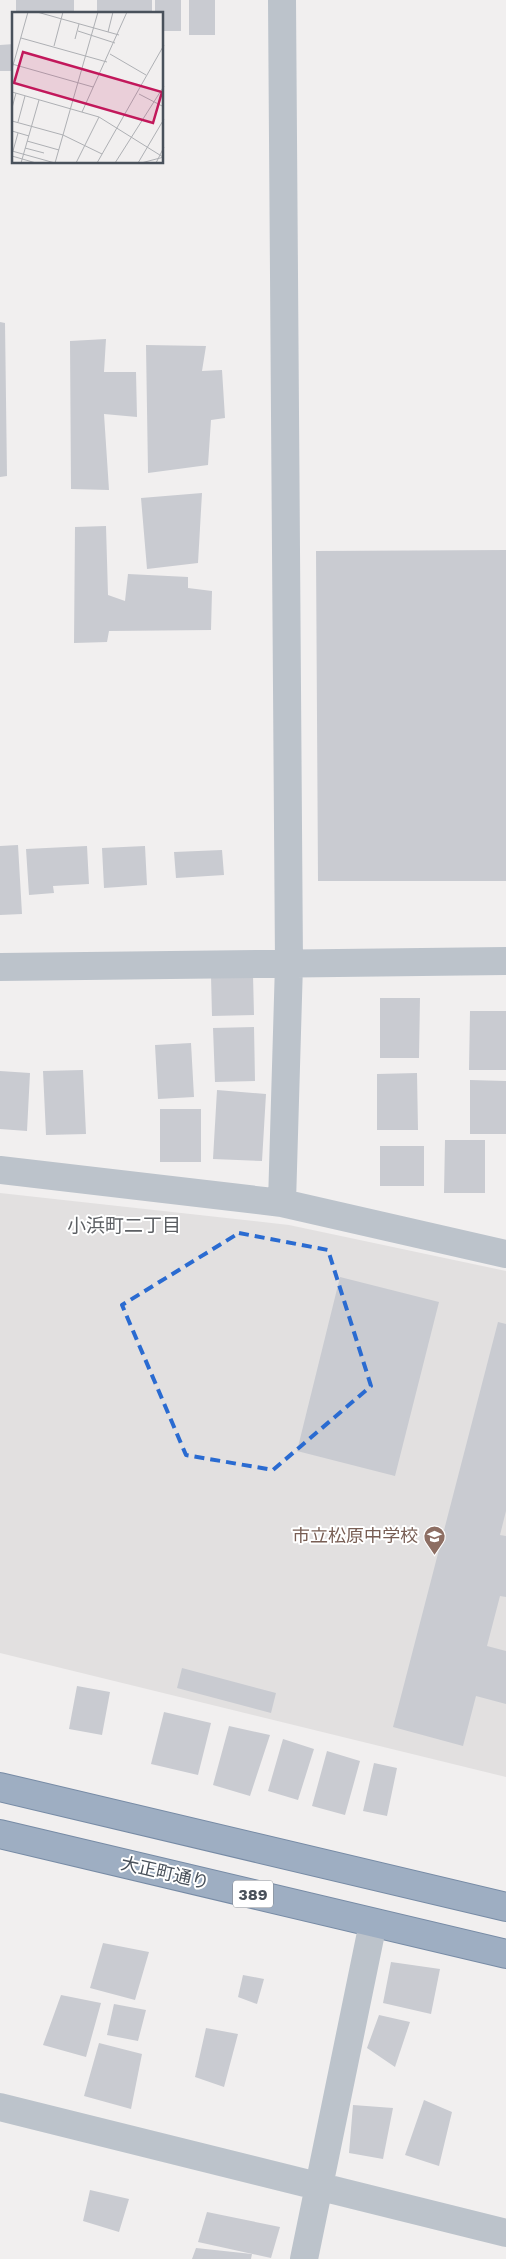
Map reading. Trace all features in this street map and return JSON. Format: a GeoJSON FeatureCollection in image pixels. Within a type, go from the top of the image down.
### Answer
{"type":"FeatureCollection","features":[{"type":"Feature","properties":{"kind":"highway"},"geometry":{"type":"LineString","coordinates":[[0,1787],[506,1907]]}},
{"type":"Feature","properties":{"kind":"highway","name":"大正町通り"},"geometry":{"type":"LineString","coordinates":[[0,1834],[506,1954]]}},
{"type":"Feature","properties":{"kind":"street"},"geometry":{"type":"LineString","coordinates":[[282,0],[289,964],[282,1203]]}},
{"type":"Feature","properties":{"kind":"street"},"geometry":{"type":"LineString","coordinates":[[0,966],[506,961]]}},
{"type":"Feature","properties":{"kind":"street"},"geometry":{"type":"LineString","coordinates":[[0,1170],[282,1203],[506,1254]]}},
{"type":"Feature","properties":{"kind":"street"},"geometry":{"type":"LineString","coordinates":[[304,2259],[374,1922]]}},
{"type":"Feature","properties":{"kind":"street"},"geometry":{"type":"LineString","coordinates":[[0,2107],[319,2188],[506,2233]]}},
{"type":"Feature","properties":{"kind":"highlighted area"},"geometry":{"type":"Polygon","coordinates":[[[239,1233],[328,1250],[371,1386],[273,1470],[186,1455],[122,1305],[239,1233]]]}},
{"type":"Feature","properties":{"kind":"shaded area"},"geometry":{"type":"Polygon","coordinates":[[[0,1193],[289,1225],[506,1271],[506,1777],[0,1653],[0,1193]]]}},
{"type":"Feature","properties":{"kind":"building"},"geometry":{"type":"Polygon","coordinates":[[[16,0],[74,0],[74,12],[16,12],[16,0]]]}},
{"type":"Feature","properties":{"kind":"building"},"geometry":{"type":"Polygon","coordinates":[[[97,0],[152,0],[152,12],[97,12],[97,0]]]}},
{"type":"Feature","properties":{"kind":"building"},"geometry":{"type":"Polygon","coordinates":[[[155,0],[181,0],[181,31],[164,31],[164,12],[155,12],[155,0]]]}},
{"type":"Feature","properties":{"kind":"building"},"geometry":{"type":"Polygon","coordinates":[[[189,0],[215,0],[215,35],[189,35],[189,0]]]}},
{"type":"Feature","properties":{"kind":"building"},"geometry":{"type":"Polygon","coordinates":[[[12,44],[12,71],[0,71],[0,45],[12,44]]]}},
{"type":"Feature","properties":{"kind":"building"},"geometry":{"type":"Polygon","coordinates":[[[0,322],[5,323],[7,476],[0,477],[0,322]]]}},
{"type":"Feature","properties":{"kind":"building"},"geometry":{"type":"Polygon","coordinates":[[[106,339],[104,372],[136,372],[137,417],[104,414],[109,490],[71,489],[70,341],[106,339]]]}},
{"type":"Feature","properties":{"kind":"building"},"geometry":{"type":"Polygon","coordinates":[[[146,345],[206,346],[202,371],[222,370],[225,418],[211,420],[208,465],[148,473],[146,345]]]}},
{"type":"Feature","properties":{"kind":"building"},"geometry":{"type":"Polygon","coordinates":[[[202,493],[198,563],[147,569],[141,498],[202,493]]]}},
{"type":"Feature","properties":{"kind":"building"},"geometry":{"type":"Polygon","coordinates":[[[106,526],[108,595],[125,601],[128,574],[188,577],[188,588],[212,591],[211,630],[109,631],[107,642],[74,643],[75,527],[106,526]]]}},
{"type":"Feature","properties":{"kind":"building"},"geometry":{"type":"Polygon","coordinates":[[[506,550],[506,881],[318,881],[316,551],[506,550]]]}},
{"type":"Feature","properties":{"kind":"building"},"geometry":{"type":"Polygon","coordinates":[[[18,845],[22,914],[0,915],[0,846],[18,845]]]}},
{"type":"Feature","properties":{"kind":"building"},"geometry":{"type":"Polygon","coordinates":[[[87,846],[89,884],[53,886],[54,893],[29,895],[26,849],[87,846]]]}},
{"type":"Feature","properties":{"kind":"building"},"geometry":{"type":"Polygon","coordinates":[[[145,846],[147,885],[104,888],[102,848],[145,846]]]}},
{"type":"Feature","properties":{"kind":"building"},"geometry":{"type":"Polygon","coordinates":[[[222,850],[224,875],[176,878],[174,852],[222,850]]]}},
{"type":"Feature","properties":{"kind":"building"},"geometry":{"type":"Polygon","coordinates":[[[253,975],[254,1015],[212,1016],[211,976],[253,975]]]}},
{"type":"Feature","properties":{"kind":"building"},"geometry":{"type":"Polygon","coordinates":[[[380,998],[420,998],[419,1058],[380,1058],[380,998]]]}},
{"type":"Feature","properties":{"kind":"building"},"geometry":{"type":"Polygon","coordinates":[[[470,1011],[506,1011],[506,1070],[469,1070],[470,1011]]]}},
{"type":"Feature","properties":{"kind":"building"},"geometry":{"type":"Polygon","coordinates":[[[254,1027],[255,1081],[215,1082],[213,1028],[254,1027]]]}},
{"type":"Feature","properties":{"kind":"building"},"geometry":{"type":"Polygon","coordinates":[[[191,1043],[194,1097],[158,1099],[155,1045],[191,1043]]]}},
{"type":"Feature","properties":{"kind":"building"},"geometry":{"type":"Polygon","coordinates":[[[83,1070],[86,1134],[46,1135],[43,1071],[83,1070]]]}},
{"type":"Feature","properties":{"kind":"building"},"geometry":{"type":"Polygon","coordinates":[[[0,1071],[30,1073],[27,1131],[0,1129],[0,1071]]]}},
{"type":"Feature","properties":{"kind":"building"},"geometry":{"type":"Polygon","coordinates":[[[417,1073],[418,1130],[377,1130],[377,1074],[417,1073]]]}},
{"type":"Feature","properties":{"kind":"building"},"geometry":{"type":"Polygon","coordinates":[[[470,1080],[506,1081],[506,1134],[470,1134],[470,1080]]]}},
{"type":"Feature","properties":{"kind":"building"},"geometry":{"type":"Polygon","coordinates":[[[217,1090],[266,1094],[262,1161],[213,1159],[217,1090]]]}},
{"type":"Feature","properties":{"kind":"building"},"geometry":{"type":"Polygon","coordinates":[[[160,1109],[201,1109],[201,1162],[160,1162],[160,1109]]]}},
{"type":"Feature","properties":{"kind":"building"},"geometry":{"type":"Polygon","coordinates":[[[445,1140],[485,1140],[485,1193],[444,1193],[445,1140]]]}},
{"type":"Feature","properties":{"kind":"building"},"geometry":{"type":"Polygon","coordinates":[[[380,1146],[424,1146],[424,1186],[380,1186],[380,1146]]]}},
{"type":"Feature","properties":{"kind":"building"},"geometry":{"type":"Polygon","coordinates":[[[340,1277],[439,1302],[395,1476],[297,1451],[340,1277]]]}},
{"type":"Feature","properties":{"kind":"building"},"geometry":{"type":"Polygon","coordinates":[[[498,1322],[506,1324],[506,1511],[500,1535],[506,1536],[506,1597],[500,1596],[487,1646],[506,1651],[506,1704],[476,1696],[463,1746],[393,1727],[498,1322]]]}},
{"type":"Feature","properties":{"kind":"building"},"geometry":{"type":"Polygon","coordinates":[[[182,1668],[276,1693],[271,1713],[177,1688],[182,1668]]]}},
{"type":"Feature","properties":{"kind":"building"},"geometry":{"type":"Polygon","coordinates":[[[77,1686],[110,1692],[102,1735],[69,1729],[77,1686]]]}},
{"type":"Feature","properties":{"kind":"building"},"geometry":{"type":"Polygon","coordinates":[[[164,1712],[211,1723],[198,1775],[151,1764],[164,1712]]]}},
{"type":"Feature","properties":{"kind":"building"},"geometry":{"type":"Polygon","coordinates":[[[229,1726],[270,1735],[250,1796],[213,1785],[229,1726]]]}},
{"type":"Feature","properties":{"kind":"building"},"geometry":{"type":"Polygon","coordinates":[[[283,1739],[314,1749],[298,1800],[268,1791],[283,1739]]]}},
{"type":"Feature","properties":{"kind":"building"},"geometry":{"type":"Polygon","coordinates":[[[327,1751],[360,1761],[345,1815],[312,1806],[327,1751]]]}},
{"type":"Feature","properties":{"kind":"building"},"geometry":{"type":"Polygon","coordinates":[[[374,1763],[397,1768],[387,1816],[363,1811],[374,1763]]]}},
{"type":"Feature","properties":{"kind":"building"},"geometry":{"type":"Polygon","coordinates":[[[103,1943],[149,1952],[135,2000],[90,1988],[103,1943]]]}},
{"type":"Feature","properties":{"kind":"building"},"geometry":{"type":"Polygon","coordinates":[[[391,1962],[440,1969],[431,2014],[383,2003],[391,1962]]]}},
{"type":"Feature","properties":{"kind":"building"},"geometry":{"type":"Polygon","coordinates":[[[243,1975],[264,1979],[257,2004],[238,1997],[243,1975]]]}},
{"type":"Feature","properties":{"kind":"building"},"geometry":{"type":"Polygon","coordinates":[[[61,1995],[101,2003],[86,2057],[43,2045],[61,1995]]]}},
{"type":"Feature","properties":{"kind":"building"},"geometry":{"type":"Polygon","coordinates":[[[114,2004],[146,2010],[138,2041],[107,2035],[114,2004]]]}},
{"type":"Feature","properties":{"kind":"building"},"geometry":{"type":"Polygon","coordinates":[[[379,2015],[410,2022],[395,2067],[367,2048],[379,2015]]]}},
{"type":"Feature","properties":{"kind":"building"},"geometry":{"type":"Polygon","coordinates":[[[206,2028],[238,2034],[224,2087],[195,2077],[206,2028]]]}},
{"type":"Feature","properties":{"kind":"building"},"geometry":{"type":"Polygon","coordinates":[[[99,2043],[142,2054],[131,2109],[84,2096],[99,2043]]]}},
{"type":"Feature","properties":{"kind":"building"},"geometry":{"type":"Polygon","coordinates":[[[424,2100],[452,2112],[439,2166],[405,2155],[424,2100]]]}},
{"type":"Feature","properties":{"kind":"building"},"geometry":{"type":"Polygon","coordinates":[[[353,2105],[393,2108],[383,2159],[349,2153],[353,2105]]]}},
{"type":"Feature","properties":{"kind":"building"},"geometry":{"type":"Polygon","coordinates":[[[90,2190],[129,2199],[119,2232],[83,2221],[90,2190]]]}},
{"type":"Feature","properties":{"kind":"building"},"geometry":{"type":"Polygon","coordinates":[[[207,2212],[280,2227],[271,2258],[198,2242],[207,2212]]]}},
{"type":"Feature","properties":{"kind":"building"},"geometry":{"type":"Polygon","coordinates":[[[196,2248],[252,2254],[251,2259],[192,2259],[196,2248]]]}},
{"type":"Feature","properties":{"kind":"place","name":"市立松原中学校"},"geometry":{"type":"Point","coordinates":[434,1555]}},
{"type":"Feature","properties":{"kind":"district","name":"小浜町二丁目"},"geometry":{"type":"Point","coordinates":[124,1225]}}]}
